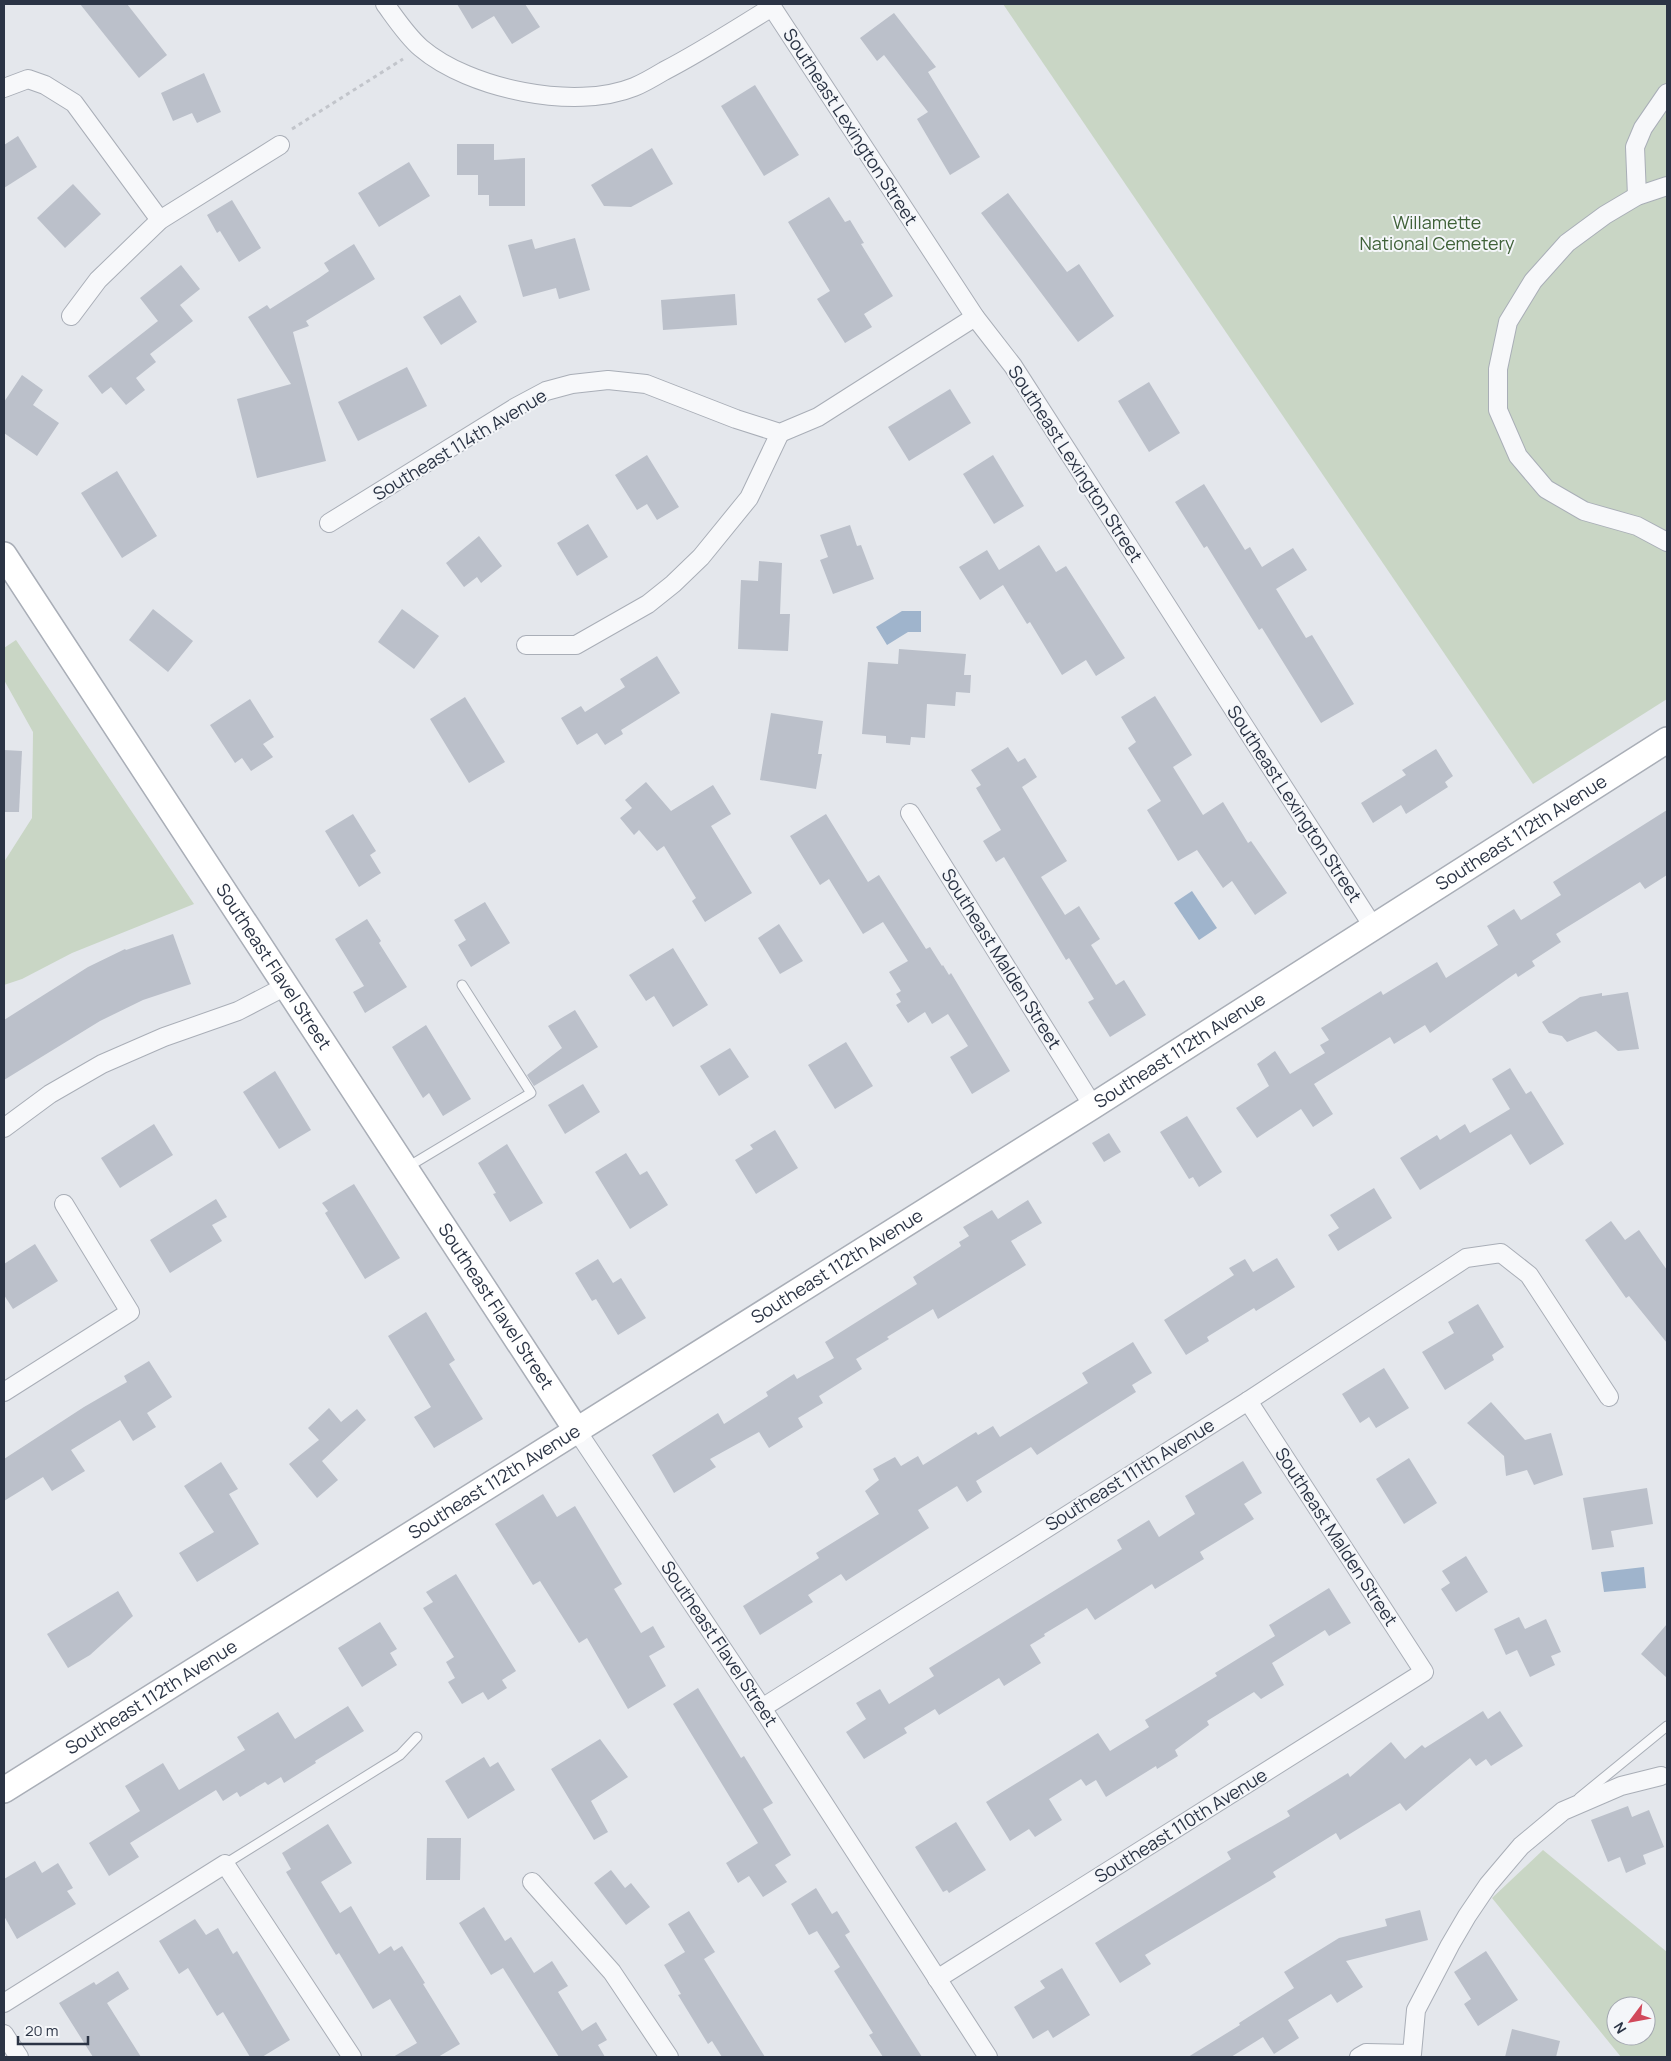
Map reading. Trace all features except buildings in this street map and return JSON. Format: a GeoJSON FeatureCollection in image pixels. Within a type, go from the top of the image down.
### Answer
{"type":"FeatureCollection","features":[{"type":"Feature","properties":{"kind":"main road","name":"Southeast Flavel Street"},"geometry":{"type":"LineString","coordinates":[[4,555],[577,1431]]}},
{"type":"Feature","properties":{"kind":"main road","name":"Southeast 112th Avenue"},"geometry":{"type":"LineString","coordinates":[[4,1790],[1093,1106],[1667,740]]}},
{"type":"Feature","properties":{"kind":"street"},"geometry":{"type":"LineString","coordinates":[[385,4],[420,48],[444,64],[471,78],[507,88],[558,96],[592,97],[633,88],[678,64],[771,5]]}},
{"type":"Feature","properties":{"kind":"street","name":"Southeast Lexington Street"},"geometry":{"type":"LineString","coordinates":[[771,5],[975,318],[1012,366],[1374,928]]}},
{"type":"Feature","properties":{"kind":"street"},"geometry":{"type":"LineString","coordinates":[[4,88],[28,79],[45,85],[74,103],[160,220]]}},
{"type":"Feature","properties":{"kind":"street"},"geometry":{"type":"LineString","coordinates":[[1637,196],[1635,146],[1642,128],[1667,93]]}},
{"type":"Feature","properties":{"kind":"street"},"geometry":{"type":"LineString","coordinates":[[72,316],[98,280],[160,220],[280,145]]}},
{"type":"Feature","properties":{"kind":"street"},"geometry":{"type":"LineString","coordinates":[[1667,186],[1637,196],[1605,215],[1567,243],[1533,281],[1508,322],[1498,369],[1498,410],[1518,456],[1546,489],[1584,511],[1637,526],[1667,542]]}},
{"type":"Feature","properties":{"kind":"street"},"geometry":{"type":"LineString","coordinates":[[526,645],[576,645],[648,604],[673,584],[701,557],[749,498],[780,434],[818,417],[975,318]]}},
{"type":"Feature","properties":{"kind":"street","name":"Southeast 114th Avenue"},"geometry":{"type":"LineString","coordinates":[[329,524],[516,407],[546,391],[572,384],[608,380],[646,384],[780,434]]}},
{"type":"Feature","properties":{"kind":"street","name":"Southeast Malden Street"},"geometry":{"type":"LineString","coordinates":[[910,813],[1093,1106]]}},
{"type":"Feature","properties":{"kind":"street"},"geometry":{"type":"LineString","coordinates":[[4,1128],[50,1094],[102,1064],[164,1037],[238,1011],[286,986]]}},
{"type":"Feature","properties":{"kind":"street"},"geometry":{"type":"LineString","coordinates":[[4,1392],[130,1312],[64,1204]]}},
{"type":"Feature","properties":{"kind":"street","name":"Southeast 111th Avenue"},"geometry":{"type":"LineString","coordinates":[[762,1708],[1248,1401],[1466,1258],[1501,1253],[1529,1275],[1609,1397]]}},
{"type":"Feature","properties":{"kind":"street","name":"Southeast Malden Street"},"geometry":{"type":"LineString","coordinates":[[1248,1401],[1424,1672]]}},
{"type":"Feature","properties":{"kind":"street","name":"Southeast Flavel Street"},"geometry":{"type":"LineString","coordinates":[[577,1431],[762,1708],[988,2057]]}},
{"type":"Feature","properties":{"kind":"street","name":"Southeast 110th Avenue"},"geometry":{"type":"LineString","coordinates":[[937,1979],[1424,1672]]}},
{"type":"Feature","properties":{"kind":"street"},"geometry":{"type":"LineString","coordinates":[[1360,2057],[1366,2053],[1412,2054],[1416,2010],[1466,1916],[1488,1885],[1521,1846],[1564,1811],[1621,1786],[1661,1776]]}},
{"type":"Feature","properties":{"kind":"street"},"geometry":{"type":"LineString","coordinates":[[4,2004],[225,1864],[352,2057]]}},
{"type":"Feature","properties":{"kind":"street"},"geometry":{"type":"LineString","coordinates":[[532,1882],[612,1972],[669,2057]]}},
{"type":"Feature","properties":{"kind":"street"},"geometry":{"type":"LineString","coordinates":[[4,2034],[19,2057]]}},
{"type":"Feature","properties":{"kind":"lane"},"geometry":{"type":"LineString","coordinates":[[406,1169],[531,1093],[462,985]]}},
{"type":"Feature","properties":{"kind":"lane"},"geometry":{"type":"LineString","coordinates":[[1564,1811],[1667,1726]]}},
{"type":"Feature","properties":{"kind":"lane"},"geometry":{"type":"LineString","coordinates":[[225,1864],[400,1755],[417,1737]]}},
{"type":"Feature","properties":{"kind":"path"},"geometry":{"type":"LineString","coordinates":[[280,145],[288,131],[420,48]]}},
{"type":"Feature","properties":{"kind":"green space","name":"Willamette National Cemetery"},"geometry":{"type":"Polygon","coordinates":[[[1003,4],[1667,4],[1667,699],[1533,784],[1003,4]]]}},
{"type":"Feature","properties":{"kind":"green space"},"geometry":{"type":"Polygon","coordinates":[[[16,640],[194,904],[72,953],[22,979],[4,985],[4,862],[32,818],[33,732],[4,680],[4,648],[16,640]]]}},
{"type":"Feature","properties":{"kind":"green space"},"geometry":{"type":"Polygon","coordinates":[[[1543,1850],[1667,1952],[1667,2057],[1621,2057],[1612,2046],[1656,2046],[1656,1996],[1606,1996],[1606,2039],[1492,1898],[1543,1850]]]}},
{"type":"Feature","properties":{"kind":"water"},"geometry":{"type":"Polygon","coordinates":[[[902,611],[921,611],[921,632],[908,632],[887,645],[876,627],[902,611]]]}},
{"type":"Feature","properties":{"kind":"water"},"geometry":{"type":"Polygon","coordinates":[[[1192,891],[1217,928],[1199,940],[1174,903],[1192,891]]]}},
{"type":"Feature","properties":{"kind":"water"},"geometry":{"type":"Polygon","coordinates":[[[1644,1567],[1646,1588],[1604,1592],[1601,1572],[1644,1567]]]}}]}
